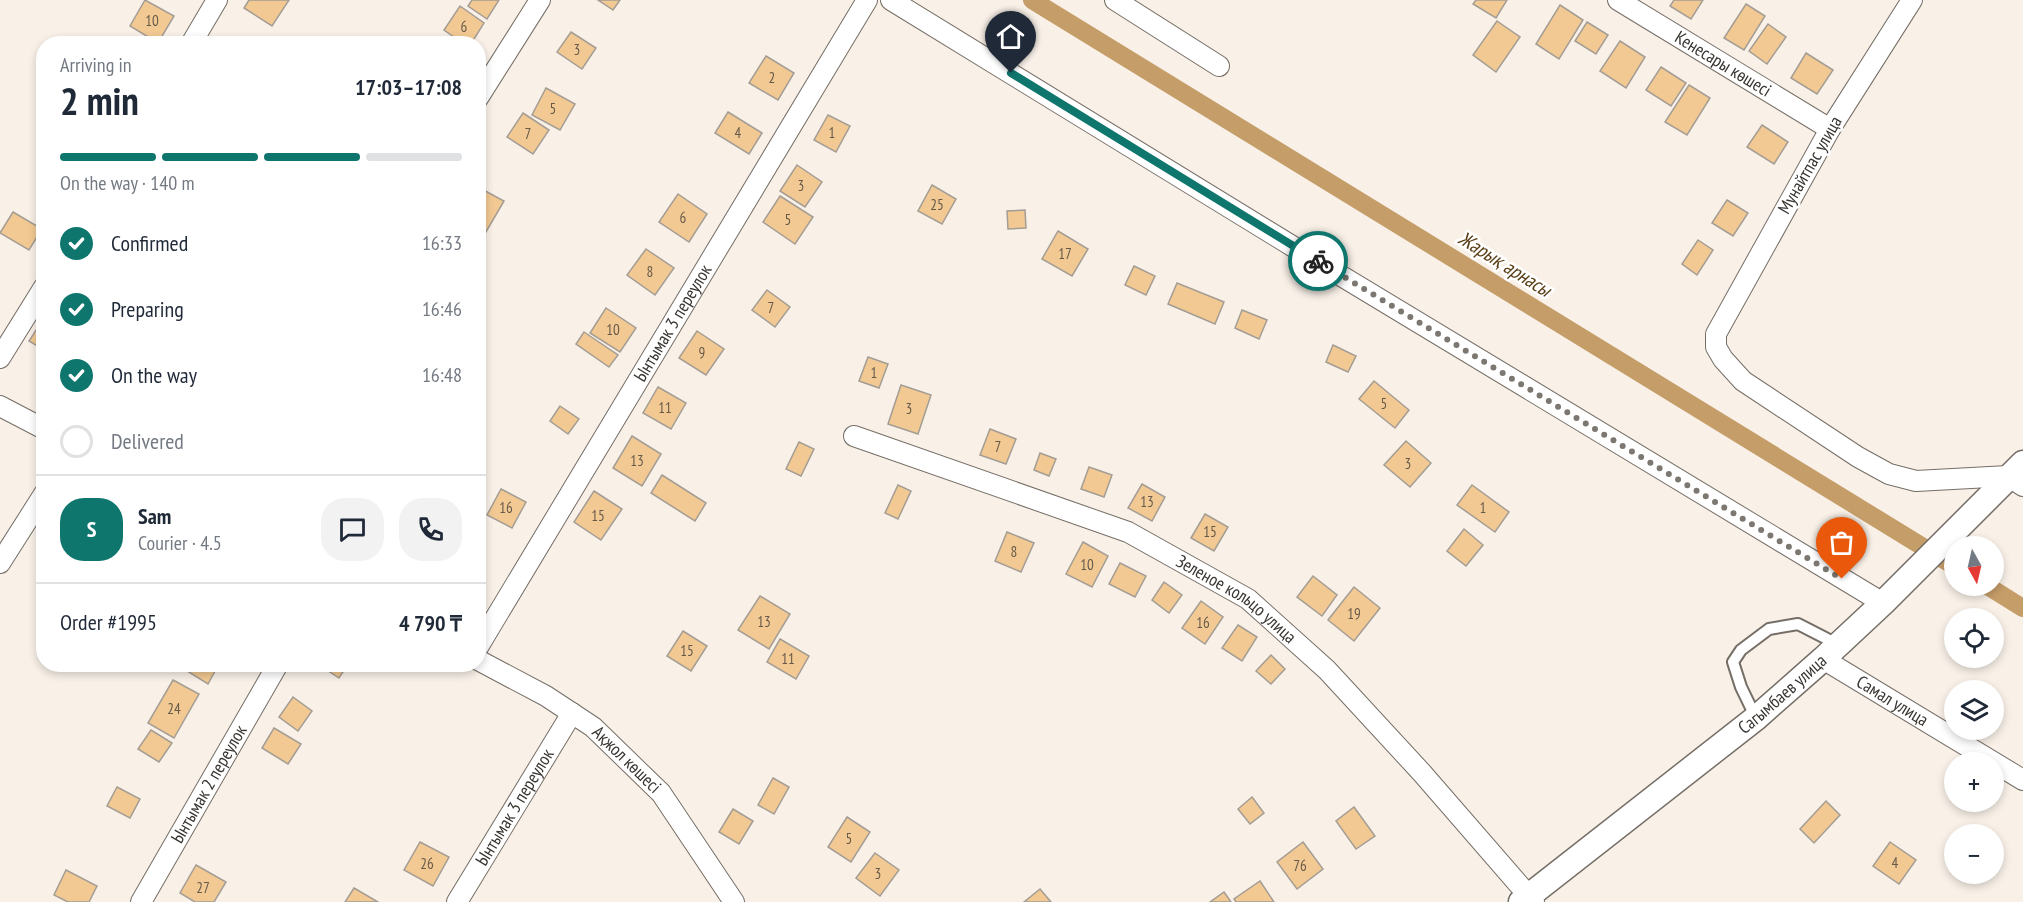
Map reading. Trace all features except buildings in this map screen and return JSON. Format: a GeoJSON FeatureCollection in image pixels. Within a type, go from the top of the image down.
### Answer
{"type":"FeatureCollection","features":[{"type":"Feature","properties":{"kind":"street"},"geometry":{"type":"LineString","coordinates":[[196,36],[217,0]]}},
{"type":"Feature","properties":{"kind":"street"},"geometry":{"type":"LineString","coordinates":[[486,85],[540,0]]}},
{"type":"Feature","properties":{"kind":"street","name":"Ынтымак 3 переулок"},"geometry":{"type":"LineString","coordinates":[[486,634],[867,0]]}},
{"type":"Feature","properties":{"kind":"street"},"geometry":{"type":"LineString","coordinates":[[891,0],[1883,603]]}},
{"type":"Feature","properties":{"kind":"street"},"geometry":{"type":"LineString","coordinates":[[1115,0],[1219,66]]}},
{"type":"Feature","properties":{"kind":"street","name":"Кенесары көшесі"},"geometry":{"type":"LineString","coordinates":[[1618,0],[1830,129]]}},
{"type":"Feature","properties":{"kind":"street","name":"Мунайтпас улица"},"geometry":{"type":"LineString","coordinates":[[1911,0],[1830,129],[1716,334],[1716,347],[1723,359],[1743,381],[1858,457],[1889,474],[1923,481],[2018,475]]}},
{"type":"Feature","properties":{"kind":"street"},"geometry":{"type":"LineString","coordinates":[[0,358],[36,300]]}},
{"type":"Feature","properties":{"kind":"street"},"geometry":{"type":"LineString","coordinates":[[0,406],[36,425]]}},
{"type":"Feature","properties":{"kind":"street","name":"Зеленое кольцо улица"},"geometry":{"type":"LineString","coordinates":[[854,436],[1128,532],[1248,599],[1327,670],[1422,773],[1528,900]]}},
{"type":"Feature","properties":{"kind":"street","name":"Сагымбаев улица"},"geometry":{"type":"LineString","coordinates":[[1528,900],[1756,718],[1883,603],[1948,538],[2018,475]]}},
{"type":"Feature","properties":{"kind":"street"},"geometry":{"type":"LineString","coordinates":[[0,563],[36,507]]}},
{"type":"Feature","properties":{"kind":"street","name":"Самал улица"},"geometry":{"type":"LineString","coordinates":[[1830,651],[2023,780]]}},
{"type":"Feature","properties":{"kind":"street","name":"Ақжол көшесі"},"geometry":{"type":"LineString","coordinates":[[486,664],[546,696],[593,727],[661,793],[734,902]]}},
{"type":"Feature","properties":{"kind":"street","name":"Ынтымак 2 переулок"},"geometry":{"type":"LineString","coordinates":[[141,902],[273,672]]}},
{"type":"Feature","properties":{"kind":"street","name":"Ынтымак 3 переулок"},"geometry":{"type":"LineString","coordinates":[[457,902],[572,713]]}},
{"type":"Feature","properties":{"kind":"lane"},"geometry":{"type":"LineString","coordinates":[[1756,718],[1741,687],[1734,662],[1741,650],[1769,629],[1798,624],[1830,651]]}},
{"type":"Feature","properties":{"kind":"waterway","name":"Жарық арнасы"},"geometry":{"type":"LineString","coordinates":[[1032,0],[1944,560]]}},
{"type":"Feature","properties":{"kind":"waterway","name":"Жарық арнасы"},"geometry":{"type":"LineString","coordinates":[[2004,596],[2023,608]]}},
{"type":"Feature","properties":{"kind":"way so far"},"geometry":{"type":"LineString","coordinates":[[1318,261],[1842,579]]}},
{"type":"Feature","properties":{"kind":"route"},"geometry":{"type":"LineString","coordinates":[[1011,73],[1318,261]]}}]}
